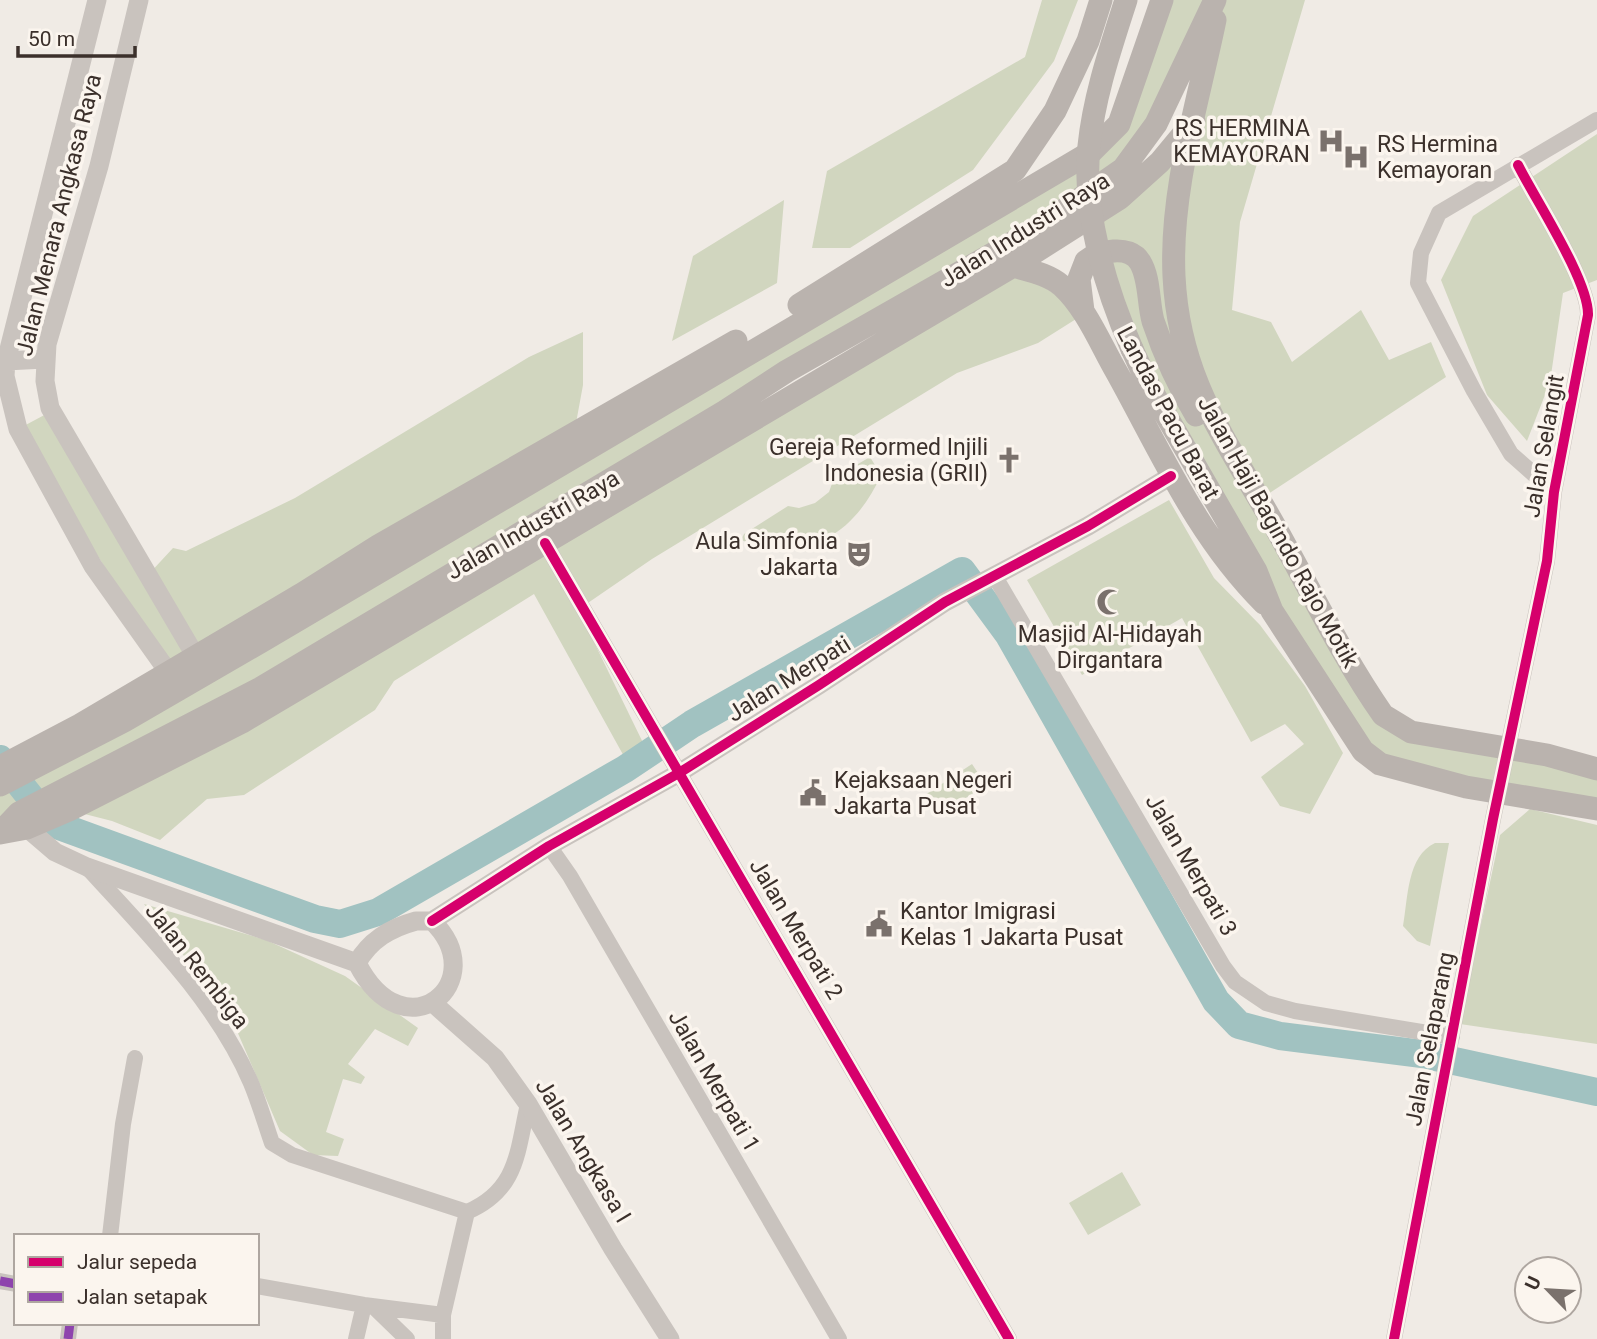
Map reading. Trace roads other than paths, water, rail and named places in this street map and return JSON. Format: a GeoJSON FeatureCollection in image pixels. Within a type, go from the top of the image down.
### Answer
{"type":"FeatureCollection","features":[{"type":"Feature","properties":{"kind":"main road","name":"Jalan Industri Raya"},"geometry":{"type":"LineString","coordinates":[[2,778],[196,656],[308,603],[517,490],[792,309],[1015,170],[1055,111],[1088,41],[1101,0]]}},
{"type":"Feature","properties":{"kind":"main road","name":"Landas Pacu Barat"},"geometry":{"type":"LineString","coordinates":[[1126,0],[1104,70],[1088,149],[1091,199],[1105,277],[1118,318],[1149,386],[1256,571],[1272,611]]}},
{"type":"Feature","properties":{"kind":"main road","name":"Jalan Industri Raya"},"geometry":{"type":"LineString","coordinates":[[26,762],[124,721],[308,603],[378,546],[707,367],[1091,152],[1119,124],[1162,0]]}},
{"type":"Feature","properties":{"kind":"main road","name":"Jalan Industri Raya"},"geometry":{"type":"LineString","coordinates":[[64,800],[242,722],[539,534],[787,371],[1038,228],[1123,169],[1156,124],[1217,0]]}},
{"type":"Feature","properties":{"kind":"main road","name":"Jalan Haji Bagindo Rajo Motik"},"geometry":{"type":"LineString","coordinates":[[1217,0],[1182,176],[1175,232],[1174,275],[1179,316],[1196,384],[1242,474],[1383,715],[1411,732],[1508,748],[1597,768]]}},
{"type":"Feature","properties":{"kind":"main road","name":"Jalan Industri Raya"},"geometry":{"type":"LineString","coordinates":[[0,833],[32,819],[539,534],[751,422],[814,381],[1013,266],[1120,198],[1160,162],[1194,121]]}},
{"type":"Feature","properties":{"kind":"main road"},"geometry":{"type":"LineString","coordinates":[[1084,314],[1079,279],[1086,261],[1108,251],[1134,255],[1141,262],[1153,318],[1178,384],[1222,456],[1242,474]]}},
{"type":"Feature","properties":{"kind":"main road"},"geometry":{"type":"LineString","coordinates":[[1013,266],[1054,281],[1084,314],[1171,476],[1208,536],[1243,582],[1272,611]]}},
{"type":"Feature","properties":{"kind":"main road"},"geometry":{"type":"LineString","coordinates":[[724,412],[751,422]]}},
{"type":"Feature","properties":{"kind":"main road"},"geometry":{"type":"LineString","coordinates":[[517,490],[539,534]]}},
{"type":"Feature","properties":{"kind":"main road","name":"Jalan Haji Bagindo Rajo Motik"},"geometry":{"type":"LineString","coordinates":[[1272,611],[1363,751],[1380,764],[1499,792],[1597,809]]}},
{"type":"Feature","properties":{"kind":"main road"},"geometry":{"type":"LineString","coordinates":[[242,722],[261,688]]}},
{"type":"Feature","properties":{"kind":"street","name":"Jalan Menara Angkasa Raya"},"geometry":{"type":"LineString","coordinates":[[97,0],[6,361],[5,376],[18,429],[93,566],[169,673]]}},
{"type":"Feature","properties":{"kind":"street","name":"Jalan Menara Angkasa Raya"},"geometry":{"type":"LineString","coordinates":[[139,0],[99,166],[44,359],[50,408],[196,656]]}},
{"type":"Feature","properties":{"kind":"street","name":"Jalan Selangit"},"geometry":{"type":"LineString","coordinates":[[1554,492],[1511,454],[1474,391],[1418,284],[1421,253],[1439,213],[1597,120]]}},
{"type":"Feature","properties":{"kind":"street","name":"Jalan Selangit"},"geometry":{"type":"LineString","coordinates":[[1508,748],[1547,561],[1554,492],[1588,302],[1518,165]]}},
{"type":"Feature","properties":{"kind":"street"},"geometry":{"type":"LineString","coordinates":[[6,361],[44,359]]}},
{"type":"Feature","properties":{"kind":"street"},"geometry":{"type":"LineString","coordinates":[[15,416],[48,399]]}},
{"type":"Feature","properties":{"kind":"street","name":"Jalan Merpati"},"geometry":{"type":"LineString","coordinates":[[432,921],[548,846],[679,773],[945,602],[1088,526],[1171,476]]}},
{"type":"Feature","properties":{"kind":"street","name":"Jalan Merpati 2"},"geometry":{"type":"LineString","coordinates":[[539,534],[1009,1339]]}},
{"type":"Feature","properties":{"kind":"street","name":"Jalan Merpati 3"},"geometry":{"type":"LineString","coordinates":[[987,579],[1223,966],[1236,982],[1266,1003],[1295,1011],[1452,1037]]}},
{"type":"Feature","properties":{"kind":"street","name":"Jalan Selaparang"},"geometry":{"type":"LineString","coordinates":[[1394,1339],[1508,748]]}},
{"type":"Feature","properties":{"kind":"street"},"geometry":{"type":"LineString","coordinates":[[32,819],[55,852],[87,867],[357,963],[381,997],[405,1006],[434,1004],[445,994],[452,969],[446,937],[432,921],[416,921],[388,931],[372,942],[357,963]]}},
{"type":"Feature","properties":{"kind":"street","name":"Jalan Merpati 1"},"geometry":{"type":"LineString","coordinates":[[548,846],[570,876],[839,1339]]}},
{"type":"Feature","properties":{"kind":"street","name":"Jalan Rembiga"},"geometry":{"type":"LineString","coordinates":[[87,867],[135,919],[211,1013],[251,1082],[272,1143],[292,1155],[467,1212]]}},
{"type":"Feature","properties":{"kind":"street","name":"Jalan Angkasa I"},"geometry":{"type":"LineString","coordinates":[[434,1004],[495,1058],[528,1104],[612,1249],[670,1339]]}},
{"type":"Feature","properties":{"kind":"street"},"geometry":{"type":"LineString","coordinates":[[110,1234],[123,1125],[135,1058]]}},
{"type":"Feature","properties":{"kind":"street"},"geometry":{"type":"LineString","coordinates":[[443,1339],[443,1315],[467,1212],[506,1185],[528,1104]]}},
{"type":"Feature","properties":{"kind":"street"},"geometry":{"type":"LineString","coordinates":[[259,1286],[368,1306],[443,1315]]}},
{"type":"Feature","properties":{"kind":"street"},"geometry":{"type":"LineString","coordinates":[[356,1339],[368,1306]]}},
{"type":"Feature","properties":{"kind":"street"},"geometry":{"type":"LineString","coordinates":[[368,1306],[407,1339]]}},
{"type":"Feature","properties":{"kind":"waterway"},"geometry":{"type":"LineString","coordinates":[[0,759],[51,823],[315,919],[340,924],[378,912],[625,769],[692,724],[962,571],[1009,635],[1216,1001],[1239,1025],[1280,1036],[1422,1054],[1597,1092]]}},
{"type":"Feature","properties":{"kind":"place","name":"RS HERMINA KEMAYORAN"},"geometry":{"type":"Point","coordinates":[1331,141]}},
{"type":"Feature","properties":{"kind":"place","name":"RS Hermina Kemayoran"},"geometry":{"type":"Point","coordinates":[1356,157]}},
{"type":"Feature","properties":{"kind":"place","name":"Gereja Reformed Injili Indonesia (GRII)"},"geometry":{"type":"Point","coordinates":[1009,460]}},
{"type":"Feature","properties":{"kind":"place","name":"Aula Simfonia Jakarta"},"geometry":{"type":"Point","coordinates":[859,554]}},
{"type":"Feature","properties":{"kind":"place","name":"Masjid Al-Hidayah Dirgantara"},"geometry":{"type":"Point","coordinates":[1110,602]}},
{"type":"Feature","properties":{"kind":"place","name":"Kejaksaan Negeri Jakarta Pusat"},"geometry":{"type":"Point","coordinates":[813,793]}},
{"type":"Feature","properties":{"kind":"place","name":"Kantor Imigrasi Kelas 1 Jakarta Pusat"},"geometry":{"type":"Point","coordinates":[879,924]}}]}
